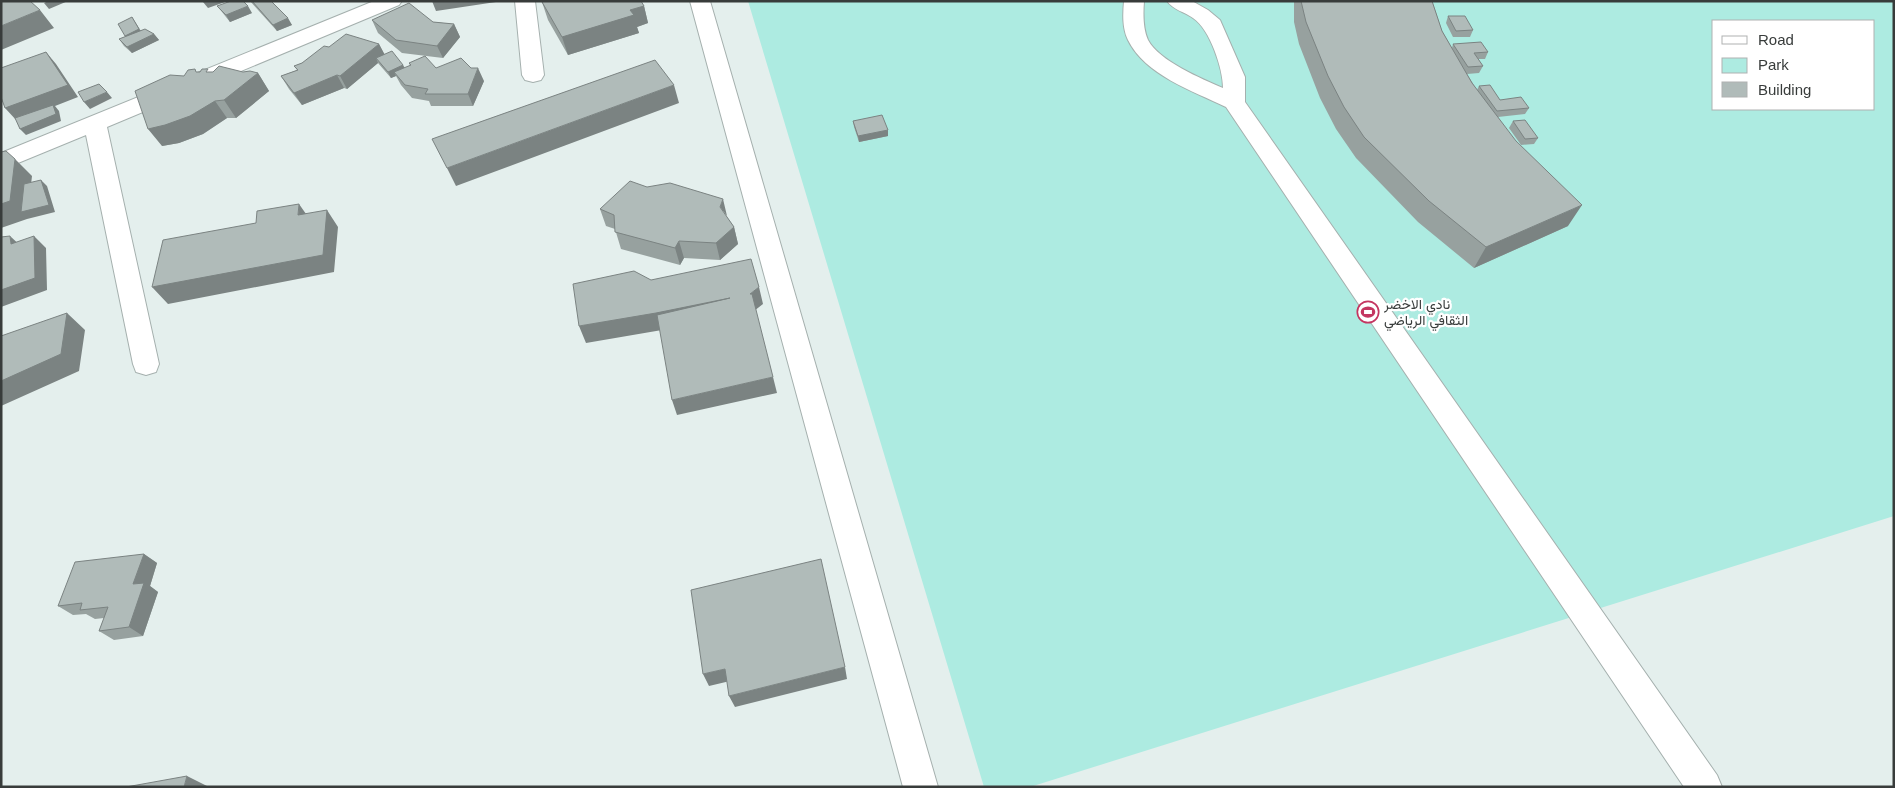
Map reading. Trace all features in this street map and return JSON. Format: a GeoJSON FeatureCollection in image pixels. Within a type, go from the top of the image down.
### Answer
{"type":"FeatureCollection","features":[{"type":"Feature","properties":{"kind":"street"},"geometry":{"type":"LineString","coordinates":[[1,162],[392,1]]}},
{"type":"Feature","properties":{"kind":"street"},"geometry":{"type":"LineString","coordinates":[[525,1],[533,76]]}},
{"type":"Feature","properties":{"kind":"street"},"geometry":{"type":"LineString","coordinates":[[700,1],[921,787]]}},
{"type":"Feature","properties":{"kind":"street"},"geometry":{"type":"LineString","coordinates":[[1134,1],[1133,17],[1138,40],[1152,58],[1188,80],[1234,102],[1705,787]]}},
{"type":"Feature","properties":{"kind":"street"},"geometry":{"type":"LineString","coordinates":[[1177,1],[1201,14],[1213,24],[1224,47],[1234,77],[1234,102]]}},
{"type":"Feature","properties":{"kind":"street"},"geometry":{"type":"LineString","coordinates":[[95,123],[146,364]]}},
{"type":"Feature","properties":{"kind":"green space","name":"نادي الاخضر الثقافي الرياضي"},"geometry":{"type":"Polygon","coordinates":[[[748,1],[1894,1],[1894,516],[1030,787],[984,787],[748,1]]]}},
{"type":"Feature","properties":{"kind":"building"},"geometry":{"type":"Polygon","coordinates":[[[1,1],[30,1],[40,10],[1,26],[1,1]]]}},
{"type":"Feature","properties":{"kind":"building"},"geometry":{"type":"Polygon","coordinates":[[[231,1],[243,1],[248,6],[226,15],[217,6],[231,1]]]}},
{"type":"Feature","properties":{"kind":"building"},"geometry":{"type":"Polygon","coordinates":[[[252,1],[271,1],[288,18],[273,25],[252,1]]]}},
{"type":"Feature","properties":{"kind":"building"},"geometry":{"type":"Polygon","coordinates":[[[641,1],[644,6],[630,10],[634,15],[562,37],[542,2],[641,1]]]}},
{"type":"Feature","properties":{"kind":"building"},"geometry":{"type":"Polygon","coordinates":[[[1301,1],[1432,1],[1442,31],[1472,83],[1516,141],[1582,205],[1486,247],[1429,201],[1364,137],[1344,107],[1328,76],[1306,22],[1301,1]]]}},
{"type":"Feature","properties":{"kind":"building"},"geometry":{"type":"Polygon","coordinates":[[[409,3],[433,22],[454,24],[437,46],[396,40],[372,20],[409,3]]]}},
{"type":"Feature","properties":{"kind":"building"},"geometry":{"type":"Polygon","coordinates":[[[1448,16],[1465,16],[1473,30],[1456,31],[1448,16]]]}},
{"type":"Feature","properties":{"kind":"building"},"geometry":{"type":"Polygon","coordinates":[[[132,17],[139,29],[125,36],[118,24],[132,17]]]}},
{"type":"Feature","properties":{"kind":"building"},"geometry":{"type":"Polygon","coordinates":[[[145,29],[154,34],[127,47],[119,39],[145,29]]]}},
{"type":"Feature","properties":{"kind":"building"},"geometry":{"type":"Polygon","coordinates":[[[346,34],[379,44],[340,76],[337,75],[294,93],[281,76],[298,70],[294,66],[302,63],[324,46],[329,47],[346,34]]]}},
{"type":"Feature","properties":{"kind":"building"},"geometry":{"type":"Polygon","coordinates":[[[1481,42],[1488,52],[1474,53],[1483,66],[1468,67],[1453,44],[1481,42]]]}},
{"type":"Feature","properties":{"kind":"building"},"geometry":{"type":"Polygon","coordinates":[[[392,51],[403,65],[388,72],[376,58],[392,51]]]}},
{"type":"Feature","properties":{"kind":"building"},"geometry":{"type":"Polygon","coordinates":[[[46,52],[68,85],[5,108],[1,97],[1,68],[46,52]]]}},
{"type":"Feature","properties":{"kind":"building"},"geometry":{"type":"Polygon","coordinates":[[[425,56],[436,68],[461,58],[471,68],[478,68],[468,94],[425,94],[428,89],[405,85],[394,72],[411,65],[409,63],[425,56]]]}},
{"type":"Feature","properties":{"kind":"building"},"geometry":{"type":"Polygon","coordinates":[[[655,60],[674,85],[447,168],[432,139],[655,60]]]}},
{"type":"Feature","properties":{"kind":"building"},"geometry":{"type":"Polygon","coordinates":[[[219,66],[243,72],[258,73],[224,100],[215,101],[190,116],[148,129],[135,91],[170,75],[184,76],[188,70],[195,69],[196,72],[208,69],[206,72],[213,72],[219,66]]]}},
{"type":"Feature","properties":{"kind":"building"},"geometry":{"type":"Polygon","coordinates":[[[99,84],[107,92],[84,102],[78,92],[99,84]]]}},
{"type":"Feature","properties":{"kind":"building"},"geometry":{"type":"Polygon","coordinates":[[[1490,85],[1500,100],[1521,97],[1529,108],[1497,111],[1479,86],[1490,85]]]}},
{"type":"Feature","properties":{"kind":"building"},"geometry":{"type":"Polygon","coordinates":[[[53,105],[56,114],[20,129],[15,118],[53,105]]]}},
{"type":"Feature","properties":{"kind":"building"},"geometry":{"type":"Polygon","coordinates":[[[882,115],[888,130],[858,136],[853,121],[882,115]]]}},
{"type":"Feature","properties":{"kind":"building"},"geometry":{"type":"Polygon","coordinates":[[[1525,120],[1538,138],[1525,139],[1513,121],[1525,120]]]}},
{"type":"Feature","properties":{"kind":"building"},"geometry":{"type":"Polygon","coordinates":[[[6,151],[15,159],[10,201],[1,204],[1,152],[6,151]]]}},
{"type":"Feature","properties":{"kind":"building"},"geometry":{"type":"Polygon","coordinates":[[[41,180],[49,205],[21,212],[24,184],[41,180]]]}},
{"type":"Feature","properties":{"kind":"building"},"geometry":{"type":"Polygon","coordinates":[[[630,181],[647,187],[670,183],[723,199],[720,207],[734,227],[716,243],[679,241],[675,248],[615,232],[614,215],[600,209],[630,181]]]}},
{"type":"Feature","properties":{"kind":"building"},"geometry":{"type":"Polygon","coordinates":[[[299,204],[298,215],[327,210],[323,255],[152,287],[163,240],[256,223],[257,211],[299,204]]]}},
{"type":"Feature","properties":{"kind":"building"},"geometry":{"type":"Polygon","coordinates":[[[10,236],[11,244],[34,236],[35,278],[1,290],[1,237],[10,236]]]}},
{"type":"Feature","properties":{"kind":"building"},"geometry":{"type":"Polygon","coordinates":[[[751,259],[759,287],[750,294],[752,294],[773,377],[672,400],[657,315],[730,298],[579,326],[573,284],[634,271],[651,280],[751,259]]]}},
{"type":"Feature","properties":{"kind":"building"},"geometry":{"type":"Polygon","coordinates":[[[67,313],[61,354],[1,381],[1,336],[67,313]]]}},
{"type":"Feature","properties":{"kind":"building"},"geometry":{"type":"Polygon","coordinates":[[[144,554],[133,584],[144,583],[129,627],[99,631],[108,607],[80,610],[82,603],[58,606],[75,562],[144,554]]]}},
{"type":"Feature","properties":{"kind":"building"},"geometry":{"type":"Polygon","coordinates":[[[821,559],[845,667],[729,696],[725,669],[703,674],[691,590],[821,559]]]}},
{"type":"Feature","properties":{"kind":"building"},"geometry":{"type":"Polygon","coordinates":[[[187,776],[184,787],[126,787],[187,776]]]}},
{"type":"Feature","properties":{"kind":"place","name":"نادي الاخضر الثقافي الرياضي"},"geometry":{"type":"Point","coordinates":[1368,312]}}]}
